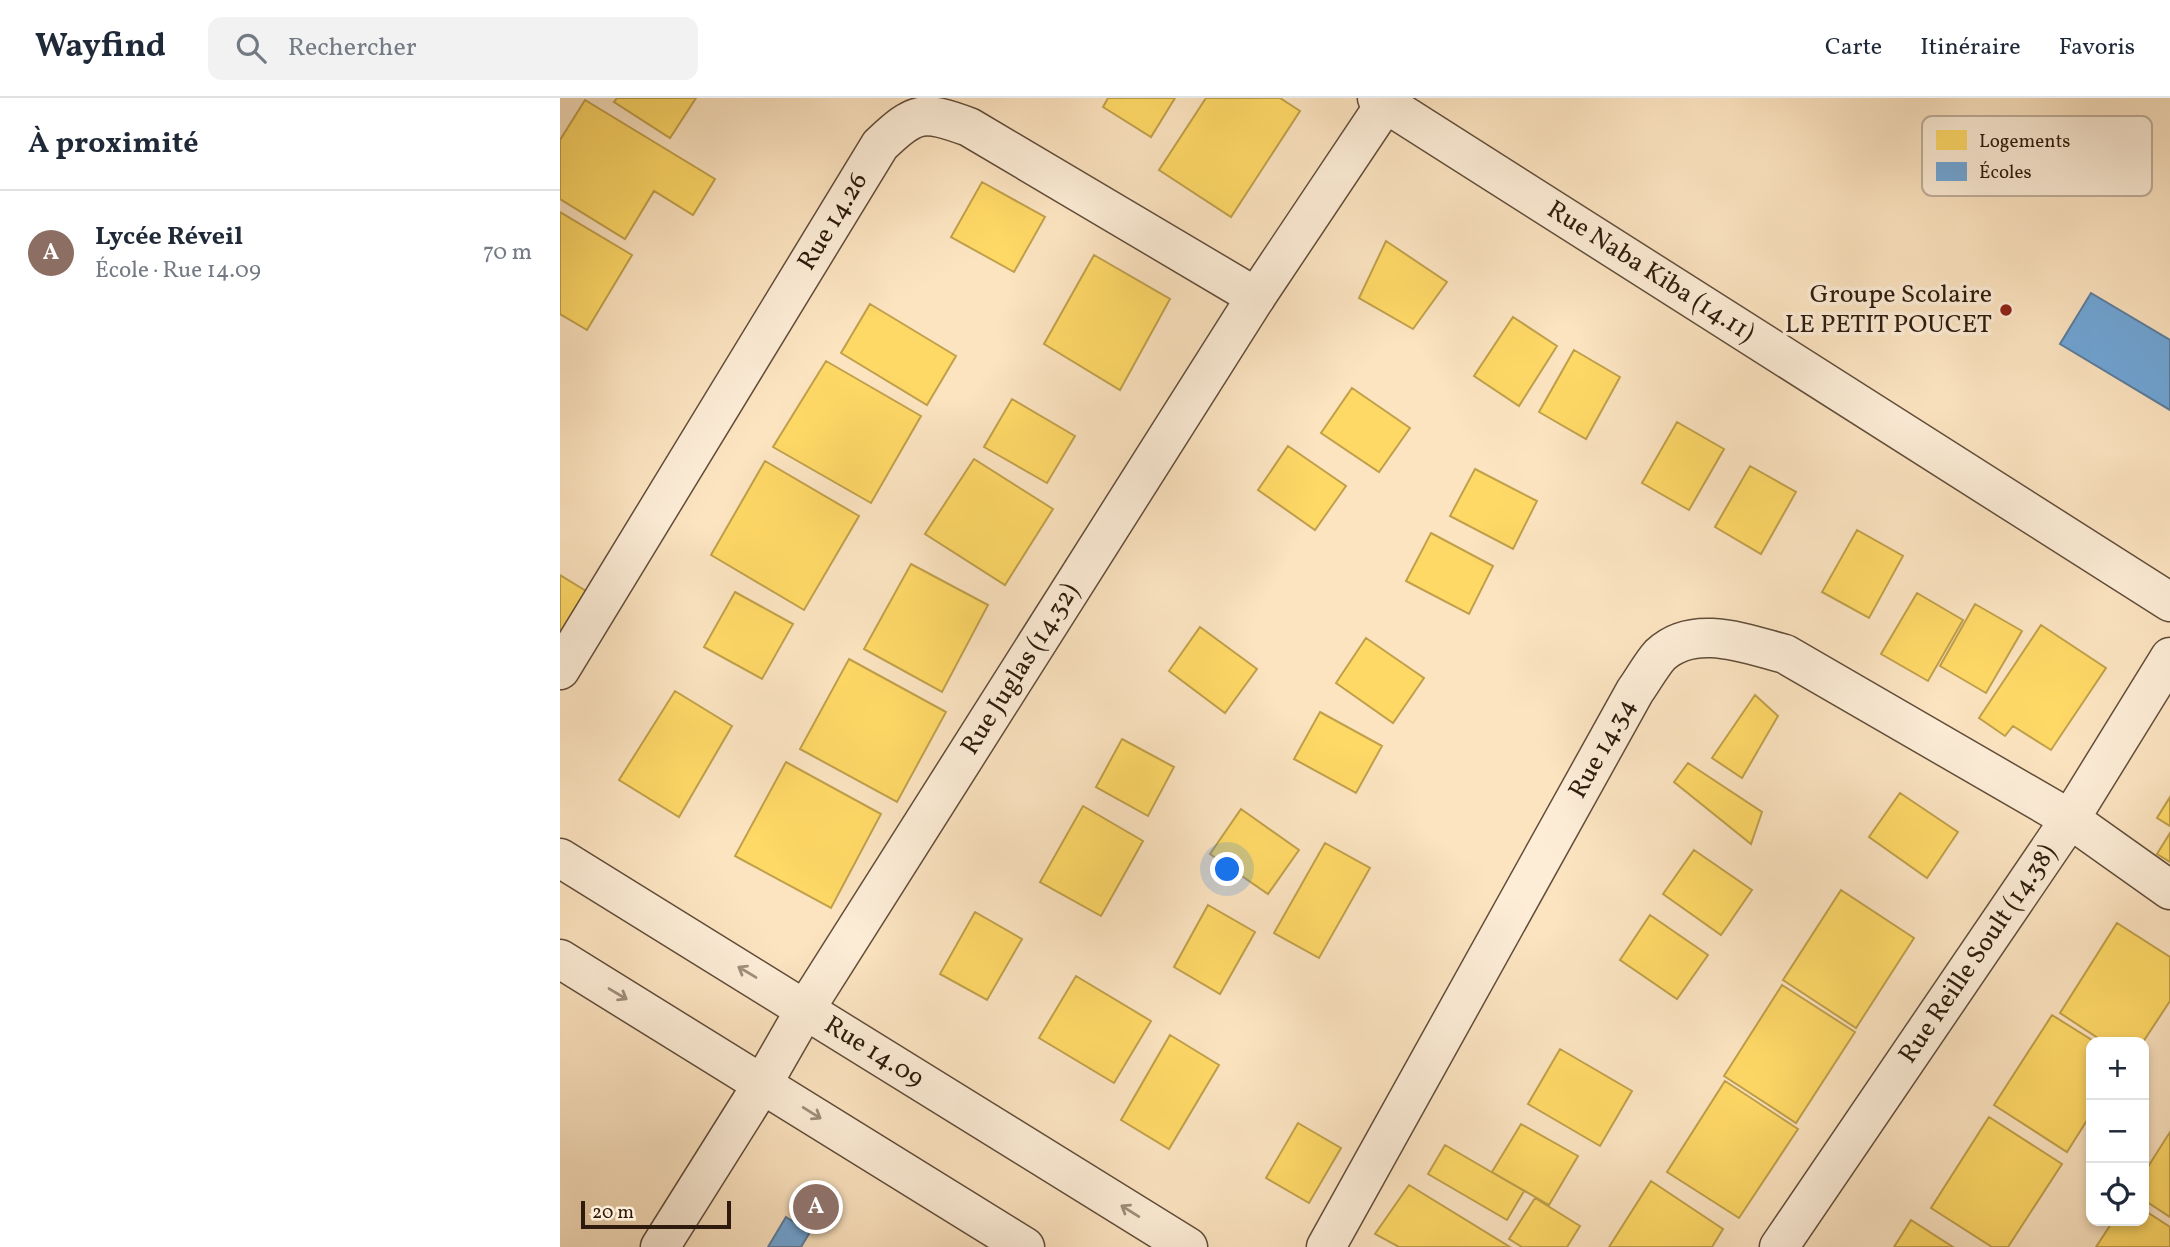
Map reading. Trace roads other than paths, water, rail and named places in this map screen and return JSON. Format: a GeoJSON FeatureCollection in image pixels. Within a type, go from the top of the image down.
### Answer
{"type":"FeatureCollection","features":[{"type":"Feature","properties":{"kind":"street","name":"Rue Juglas (14.32)"},"geometry":{"type":"LineString","coordinates":[[660,1247],[763,1083],[806,1008],[1256,297],[1384,100]]}},
{"type":"Feature","properties":{"kind":"street","name":"Rue Naba Kiba (14.11)"},"geometry":{"type":"LineString","coordinates":[[1384,100],[2170,603]]}},
{"type":"Feature","properties":{"kind":"street","name":"Rue 14.26"},"geometry":{"type":"LineString","coordinates":[[560,670],[880,145],[907,120],[935,115],[969,127],[1256,297]]}},
{"type":"Feature","properties":{"kind":"street","name":"Rue 14.34"},"geometry":{"type":"LineString","coordinates":[[1325,1247],[1635,691],[1661,654],[1698,636],[1739,642],[1785,654],[2070,819],[2170,890]]}},
{"type":"Feature","properties":{"kind":"street","name":"Rue Reille Soult (14.38)"},"geometry":{"type":"LineString","coordinates":[[1779,1247],[2070,819],[2170,657]]}},
{"type":"Feature","properties":{"kind":"street","name":"Rue 14.09"},"geometry":{"type":"LineString","coordinates":[[560,858],[1188,1247]]}},
{"type":"Feature","properties":{"kind":"street"},"geometry":{"type":"LineString","coordinates":[[560,959],[1025,1247]]}},
{"type":"Feature","properties":{"kind":"place","name":"Groupe Scolaire LE PETIT POUCET"},"geometry":{"type":"Point","coordinates":[2006,310]}},
{"type":"Feature","properties":{"kind":"place","name":"Lycée Réveil"},"geometry":{"type":"Point","coordinates":[816,1207]}}]}
